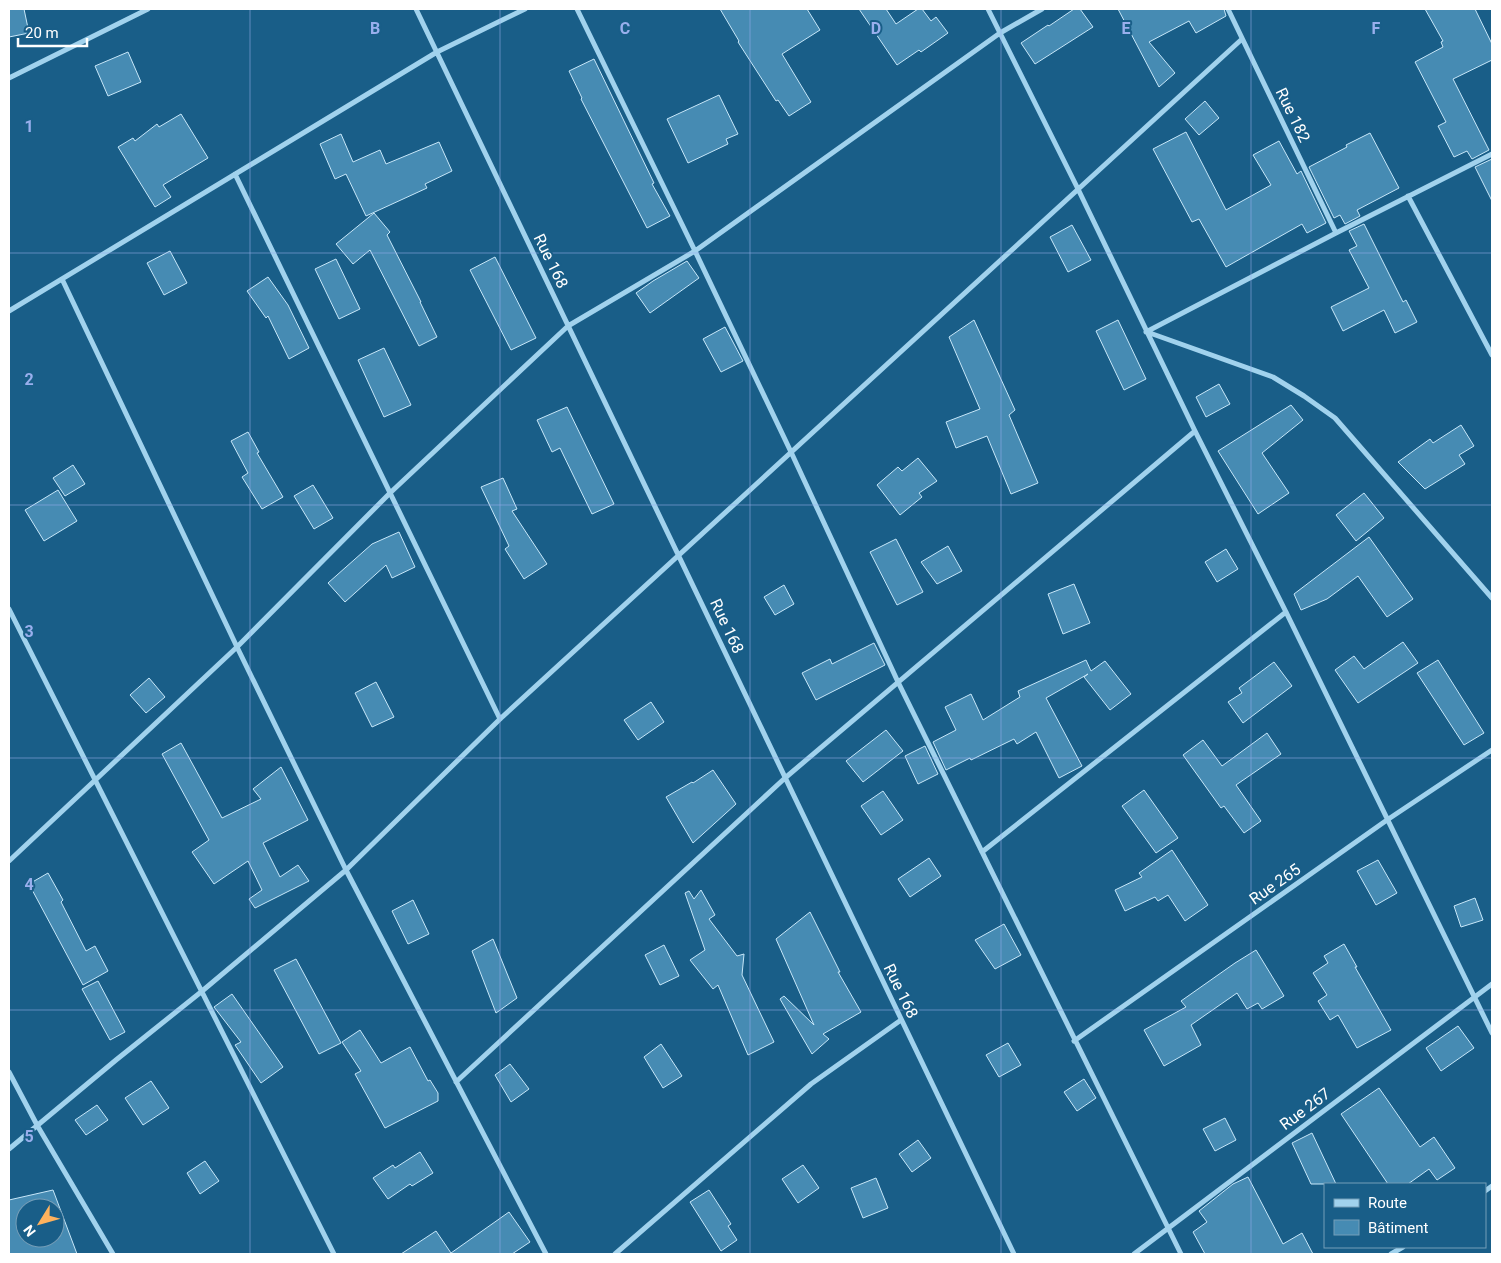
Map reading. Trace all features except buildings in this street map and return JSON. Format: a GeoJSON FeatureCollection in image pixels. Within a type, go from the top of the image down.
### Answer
{"type":"FeatureCollection","features":[{"type":"Feature","properties":{"kind":"street"},"geometry":{"type":"LineString","coordinates":[[9,78],[148,9]]}},
{"type":"Feature","properties":{"kind":"street","name":"Rue 168"},"geometry":{"type":"LineString","coordinates":[[416,9],[1014,1254]]}},
{"type":"Feature","properties":{"kind":"street"},"geometry":{"type":"LineString","coordinates":[[9,311],[437,52],[525,9]]}},
{"type":"Feature","properties":{"kind":"street"},"geometry":{"type":"LineString","coordinates":[[577,9],[791,452],[898,682],[1181,1254]]}},
{"type":"Feature","properties":{"kind":"street"},"geometry":{"type":"LineString","coordinates":[[988,9],[1492,1033]]}},
{"type":"Feature","properties":{"kind":"street"},"geometry":{"type":"LineString","coordinates":[[9,861],[94,779],[237,647],[390,493],[568,326],[695,251],[1000,32],[1042,9]]}},
{"type":"Feature","properties":{"kind":"street","name":"Rue 182"},"geometry":{"type":"LineString","coordinates":[[1228,9],[1336,233]]}},
{"type":"Feature","properties":{"kind":"street"},"geometry":{"type":"LineString","coordinates":[[9,1149],[201,992],[346,870],[500,719],[1242,39]]}},
{"type":"Feature","properties":{"kind":"street"},"geometry":{"type":"LineString","coordinates":[[1146,332],[1492,154]]}},
{"type":"Feature","properties":{"kind":"street"},"geometry":{"type":"LineString","coordinates":[[235,174],[500,719]]}},
{"type":"Feature","properties":{"kind":"street"},"geometry":{"type":"LineString","coordinates":[[1408,196],[1492,355]]}},
{"type":"Feature","properties":{"kind":"street"},"geometry":{"type":"LineString","coordinates":[[62,279],[237,647],[346,870],[546,1254]]}},
{"type":"Feature","properties":{"kind":"street"},"geometry":{"type":"LineString","coordinates":[[1146,332],[1273,377],[1335,418],[1492,598]]}},
{"type":"Feature","properties":{"kind":"street"},"geometry":{"type":"LineString","coordinates":[[456,1082],[785,778],[1195,431]]}},
{"type":"Feature","properties":{"kind":"street"},"geometry":{"type":"LineString","coordinates":[[9,609],[334,1254]]}},
{"type":"Feature","properties":{"kind":"street"},"geometry":{"type":"LineString","coordinates":[[982,852],[1286,612]]}},
{"type":"Feature","properties":{"kind":"street","name":"Rue 265"},"geometry":{"type":"LineString","coordinates":[[1074,1041],[1387,820],[1492,750]]}},
{"type":"Feature","properties":{"kind":"street","name":"Rue 267"},"geometry":{"type":"LineString","coordinates":[[1134,1254],[1492,984]]}},
{"type":"Feature","properties":{"kind":"street"},"geometry":{"type":"LineString","coordinates":[[615,1254],[811,1084],[901,1020]]}},
{"type":"Feature","properties":{"kind":"street"},"geometry":{"type":"LineString","coordinates":[[9,1072],[37,1125],[113,1254]]}}]}
